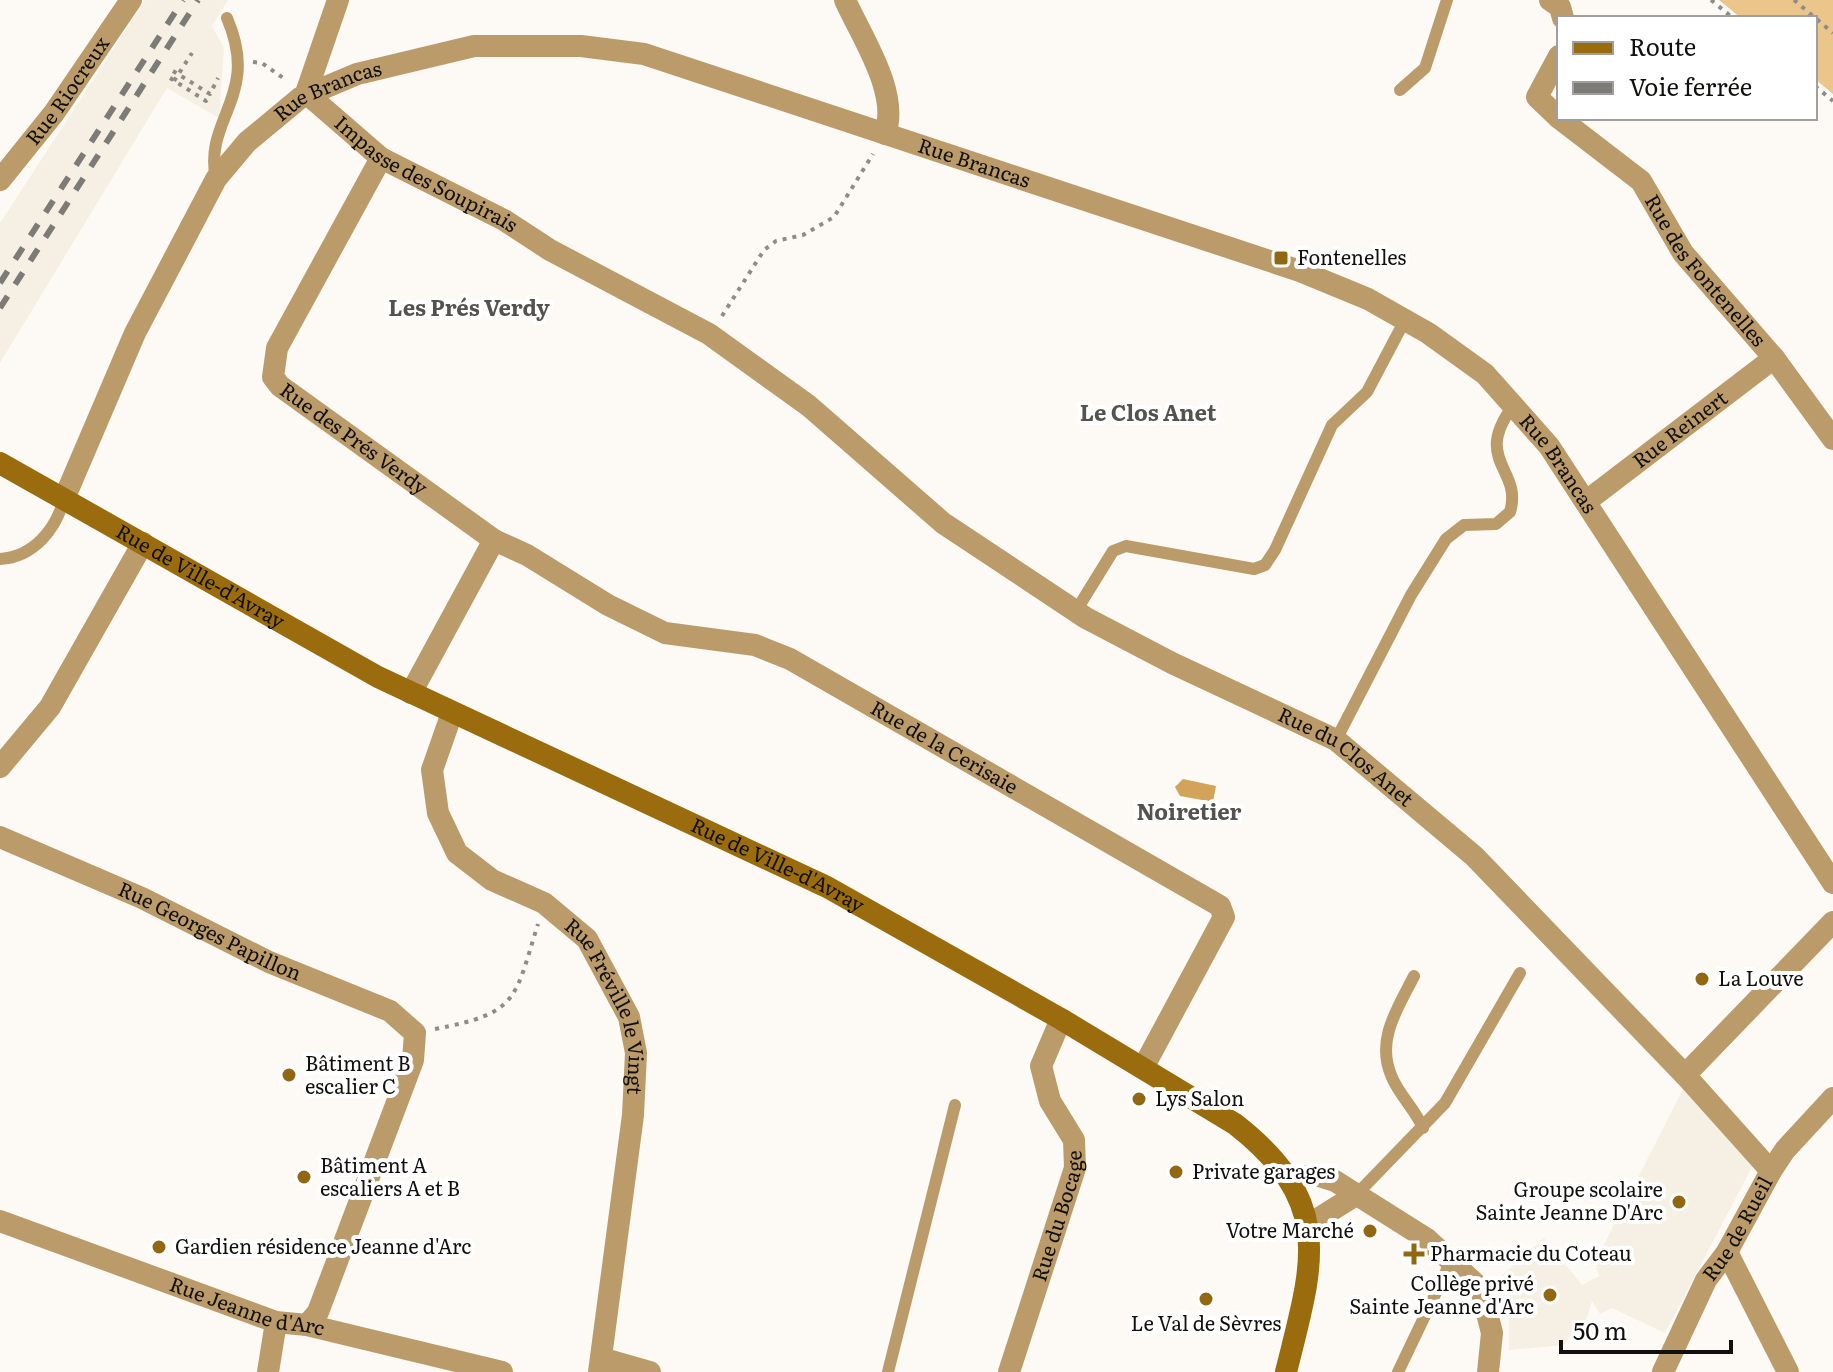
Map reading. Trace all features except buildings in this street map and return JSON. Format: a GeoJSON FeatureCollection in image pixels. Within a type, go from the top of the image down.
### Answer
{"type":"FeatureCollection","features":[{"type":"Feature","properties":{"kind":"main road","name":"Rue de Ville-d'Avray"},"geometry":{"type":"LineString","coordinates":[[0,463],[411,693],[827,887],[1061,1019],[1235,1124],[1261,1145],[1290,1178],[1308,1225],[1308,1287],[1286,1372]]}},
{"type":"Feature","properties":{"kind":"street","name":"Rue Riocreux"},"geometry":{"type":"LineString","coordinates":[[0,180],[54,113],[131,0]]}},
{"type":"Feature","properties":{"kind":"street"},"geometry":{"type":"LineString","coordinates":[[299,89],[338,0]]}},
{"type":"Feature","properties":{"kind":"street"},"geometry":{"type":"LineString","coordinates":[[845,0],[884,87],[891,120],[885,134]]}},
{"type":"Feature","properties":{"kind":"street"},"geometry":{"type":"LineString","coordinates":[[1550,0],[1560,7],[1562,16]]}},
{"type":"Feature","properties":{"kind":"street","name":"Rue Brancas"},"geometry":{"type":"LineString","coordinates":[[64,499],[135,333],[216,179],[299,89],[474,46],[581,46],[644,54],[1300,271],[1368,299],[1485,374],[1549,446],[1588,500],[1833,883]]}},
{"type":"Feature","properties":{"kind":"street","name":"Rue des Fontenelles"},"geometry":{"type":"LineString","coordinates":[[1557,60],[1537,97],[1557,116]]}},
{"type":"Feature","properties":{"kind":"street","name":"Impasse des Soupirais"},"geometry":{"type":"LineString","coordinates":[[299,89],[381,158],[504,220],[550,250],[709,334]]}},
{"type":"Feature","properties":{"kind":"street","name":"Rue des Fontenelles"},"geometry":{"type":"LineString","coordinates":[[1562,120],[1641,181],[1683,253],[1774,358],[1833,439]]}},
{"type":"Feature","properties":{"kind":"street","name":"Rue des Prés Verdy"},"geometry":{"type":"LineString","coordinates":[[381,158],[277,348],[273,377],[280,386],[494,540]]}},
{"type":"Feature","properties":{"kind":"street","name":"Rue du Clos Anet"},"geometry":{"type":"LineString","coordinates":[[709,334],[809,406],[943,523],[1076,611],[1172,663],[1336,740],[1474,856],[1685,1075],[1771,1171]]}},
{"type":"Feature","properties":{"kind":"street","name":"Rue Reinert"},"geometry":{"type":"LineString","coordinates":[[1588,500],[1774,358]]}},
{"type":"Feature","properties":{"kind":"street"},"geometry":{"type":"LineString","coordinates":[[411,693],[494,540]]}},
{"type":"Feature","properties":{"kind":"street","name":"Rue de la Cerisaie"},"geometry":{"type":"LineString","coordinates":[[494,540],[527,555],[608,605],[665,633],[755,645],[790,659],[1220,906],[1224,917],[1143,1068]]}},
{"type":"Feature","properties":{"kind":"street"},"geometry":{"type":"LineString","coordinates":[[0,767],[50,707],[143,543]]}},
{"type":"Feature","properties":{"kind":"street","name":"Rue Fréville le Vingt"},"geometry":{"type":"LineString","coordinates":[[452,713],[432,770],[438,813],[457,853],[492,880],[544,903],[587,939],[629,1017],[636,1053],[633,1115],[600,1365]]}},
{"type":"Feature","properties":{"kind":"street","name":"Rue Georges Papillon"},"geometry":{"type":"LineString","coordinates":[[0,837],[142,898],[269,962],[390,1011],[415,1033]]}},
{"type":"Feature","properties":{"kind":"street"},"geometry":{"type":"LineString","coordinates":[[1685,1075],[1833,922]]}},
{"type":"Feature","properties":{"kind":"street","name":"Rue du Bocage"},"geometry":{"type":"LineString","coordinates":[[1009,1372],[1075,1168],[1074,1140],[1050,1101],[1041,1066],[1061,1019]]}},
{"type":"Feature","properties":{"kind":"street"},"geometry":{"type":"LineString","coordinates":[[307,1325],[318,1312],[413,1060],[415,1033]]}},
{"type":"Feature","properties":{"kind":"street","name":"Rue de Rueil"},"geometry":{"type":"LineString","coordinates":[[1663,1372],[1706,1280],[1727,1252],[1771,1171],[1785,1150],[1833,1098]]}},
{"type":"Feature","properties":{"kind":"street"},"geometry":{"type":"LineString","coordinates":[[1290,1178],[1316,1175],[1335,1181],[1427,1239],[1481,1289],[1492,1333],[1488,1372]]}},
{"type":"Feature","properties":{"kind":"street"},"geometry":{"type":"LineString","coordinates":[[1308,1225],[1356,1195]]}},
{"type":"Feature","properties":{"kind":"street","name":"Rue Jeanne d'Arc"},"geometry":{"type":"LineString","coordinates":[[0,1221],[276,1322],[307,1325],[502,1372]]}},
{"type":"Feature","properties":{"kind":"street"},"geometry":{"type":"LineString","coordinates":[[1727,1252],[1788,1372]]}},
{"type":"Feature","properties":{"kind":"street"},"geometry":{"type":"LineString","coordinates":[[268,1372],[276,1322]]}},
{"type":"Feature","properties":{"kind":"street"},"geometry":{"type":"LineString","coordinates":[[600,1365],[650,1372]]}},
{"type":"Feature","properties":{"kind":"lane"},"geometry":{"type":"LineString","coordinates":[[1400,90],[1425,68],[1447,0]]}},
{"type":"Feature","properties":{"kind":"lane"},"geometry":{"type":"LineString","coordinates":[[216,179],[212,158],[239,77],[238,42],[227,18]]}},
{"type":"Feature","properties":{"kind":"lane"},"geometry":{"type":"LineString","coordinates":[[1076,611],[1113,551],[1126,546],[1254,569],[1265,565],[1275,550],[1332,425],[1367,392],[1405,320]]}},
{"type":"Feature","properties":{"kind":"lane"},"geometry":{"type":"LineString","coordinates":[[1336,740],[1404,608],[1446,539],[1464,525],[1496,524],[1510,512],[1512,485],[1496,457],[1502,423],[1513,406]]}},
{"type":"Feature","properties":{"kind":"lane"},"geometry":{"type":"LineString","coordinates":[[0,559],[29,551],[47,536],[60,515],[64,499]]}},
{"type":"Feature","properties":{"kind":"lane"},"geometry":{"type":"LineString","coordinates":[[1356,1195],[1445,1103],[1520,973]]}},
{"type":"Feature","properties":{"kind":"lane"},"geometry":{"type":"LineString","coordinates":[[1414,976],[1386,1033],[1386,1055],[1391,1077],[1414,1108],[1423,1128]]}},
{"type":"Feature","properties":{"kind":"lane"},"geometry":{"type":"LineString","coordinates":[[888,1372],[955,1105]]}},
{"type":"Feature","properties":{"kind":"lane"},"geometry":{"type":"LineString","coordinates":[[1398,1372],[1451,1261]]}},
{"type":"Feature","properties":{"kind":"path"},"geometry":{"type":"LineString","coordinates":[[1711,0],[1731,16]]}},
{"type":"Feature","properties":{"kind":"path"},"geometry":{"type":"LineString","coordinates":[[1794,0],[1813,16]]}},
{"type":"Feature","properties":{"kind":"path"},"geometry":{"type":"LineString","coordinates":[[1817,19],[1833,33]]}},
{"type":"Feature","properties":{"kind":"path"},"geometry":{"type":"LineString","coordinates":[[173,71],[211,92],[206,101],[172,79],[192,53]]}},
{"type":"Feature","properties":{"kind":"path"},"geometry":{"type":"LineString","coordinates":[[262,63],[299,89]]}},
{"type":"Feature","properties":{"kind":"path"},"geometry":{"type":"LineString","coordinates":[[1817,88],[1833,101]]}},
{"type":"Feature","properties":{"kind":"path"},"geometry":{"type":"LineString","coordinates":[[709,334],[764,250],[776,241],[803,235],[834,217],[885,134]]}},
{"type":"Feature","properties":{"kind":"path"},"geometry":{"type":"LineString","coordinates":[[415,1033],[463,1024],[495,1012],[515,995],[544,903]]}},
{"type":"Feature","properties":{"kind":"shaded area"},"geometry":{"type":"Polygon","coordinates":[[[145,0],[228,0],[212,26],[224,48],[219,118],[167,88],[0,363],[0,223],[145,0]]]}},
{"type":"Feature","properties":{"kind":"shaded area"},"geometry":{"type":"Polygon","coordinates":[[[1719,0],[1833,0],[1833,94],[1817,81],[1817,16],[1739,16],[1719,0]]]}},
{"type":"Feature","properties":{"kind":"shaded area"},"geometry":{"type":"Polygon","coordinates":[[[1183,779],[1216,786],[1213,802],[1180,796],[1175,787],[1183,779]]]}},
{"type":"Feature","properties":{"kind":"shaded area","name":"Groupe scolaire Sainte Jeanne D'Arc"},"geometry":{"type":"Polygon","coordinates":[[[1683,1089],[1752,1167],[1665,1333],[1612,1308],[1600,1314],[1592,1301],[1584,1326],[1573,1332],[1564,1345],[1509,1350],[1509,1309],[1489,1287],[1544,1238],[1582,1285],[1599,1276],[1595,1262],[1683,1089]]]}},
{"type":"Feature","properties":{"kind":"railway"},"geometry":{"type":"LineString","coordinates":[[0,283],[183,0]]}},
{"type":"Feature","properties":{"kind":"railway"},"geometry":{"type":"LineString","coordinates":[[0,308],[198,0]]}},
{"type":"Feature","properties":{"kind":"place","name":"Fontenelles"},"geometry":{"type":"Point","coordinates":[1281,258]}},
{"type":"Feature","properties":{"kind":"place","name":"La Louve"},"geometry":{"type":"Point","coordinates":[1702,979]}},
{"type":"Feature","properties":{"kind":"place","name":"Bâtiment B escalier C"},"geometry":{"type":"Point","coordinates":[289,1075]}},
{"type":"Feature","properties":{"kind":"place","name":"Lys Salon"},"geometry":{"type":"Point","coordinates":[1139,1099]}},
{"type":"Feature","properties":{"kind":"place","name":"Private garages"},"geometry":{"type":"Point","coordinates":[1176,1172]}},
{"type":"Feature","properties":{"kind":"place","name":"Bâtiment A escaliers A et B"},"geometry":{"type":"Point","coordinates":[304,1177]}},
{"type":"Feature","properties":{"kind":"place","name":"Groupe scolaire Sainte Jeanne D'Arc"},"geometry":{"type":"Point","coordinates":[1679,1202]}},
{"type":"Feature","properties":{"kind":"place","name":"Votre Marché"},"geometry":{"type":"Point","coordinates":[1370,1231]}},
{"type":"Feature","properties":{"kind":"place","name":"Gardien résidence Jeanne d'Arc"},"geometry":{"type":"Point","coordinates":[159,1247]}},
{"type":"Feature","properties":{"kind":"place","name":"Pharmacie du Coteau"},"geometry":{"type":"Point","coordinates":[1414,1254]}},
{"type":"Feature","properties":{"kind":"place","name":"Collège privé Sainte Jeanne d'Arc"},"geometry":{"type":"Point","coordinates":[1550,1295]}},
{"type":"Feature","properties":{"kind":"place","name":"Le Val de Sèvres"},"geometry":{"type":"Point","coordinates":[1206,1299]}},
{"type":"Feature","properties":{"kind":"district","name":"Les Prés Verdy"},"geometry":{"type":"Point","coordinates":[469,308]}},
{"type":"Feature","properties":{"kind":"district","name":"Le Clos Anet"},"geometry":{"type":"Point","coordinates":[1148,413]}},
{"type":"Feature","properties":{"kind":"district","name":"Noiretier"},"geometry":{"type":"Point","coordinates":[1189,812]}}]}
